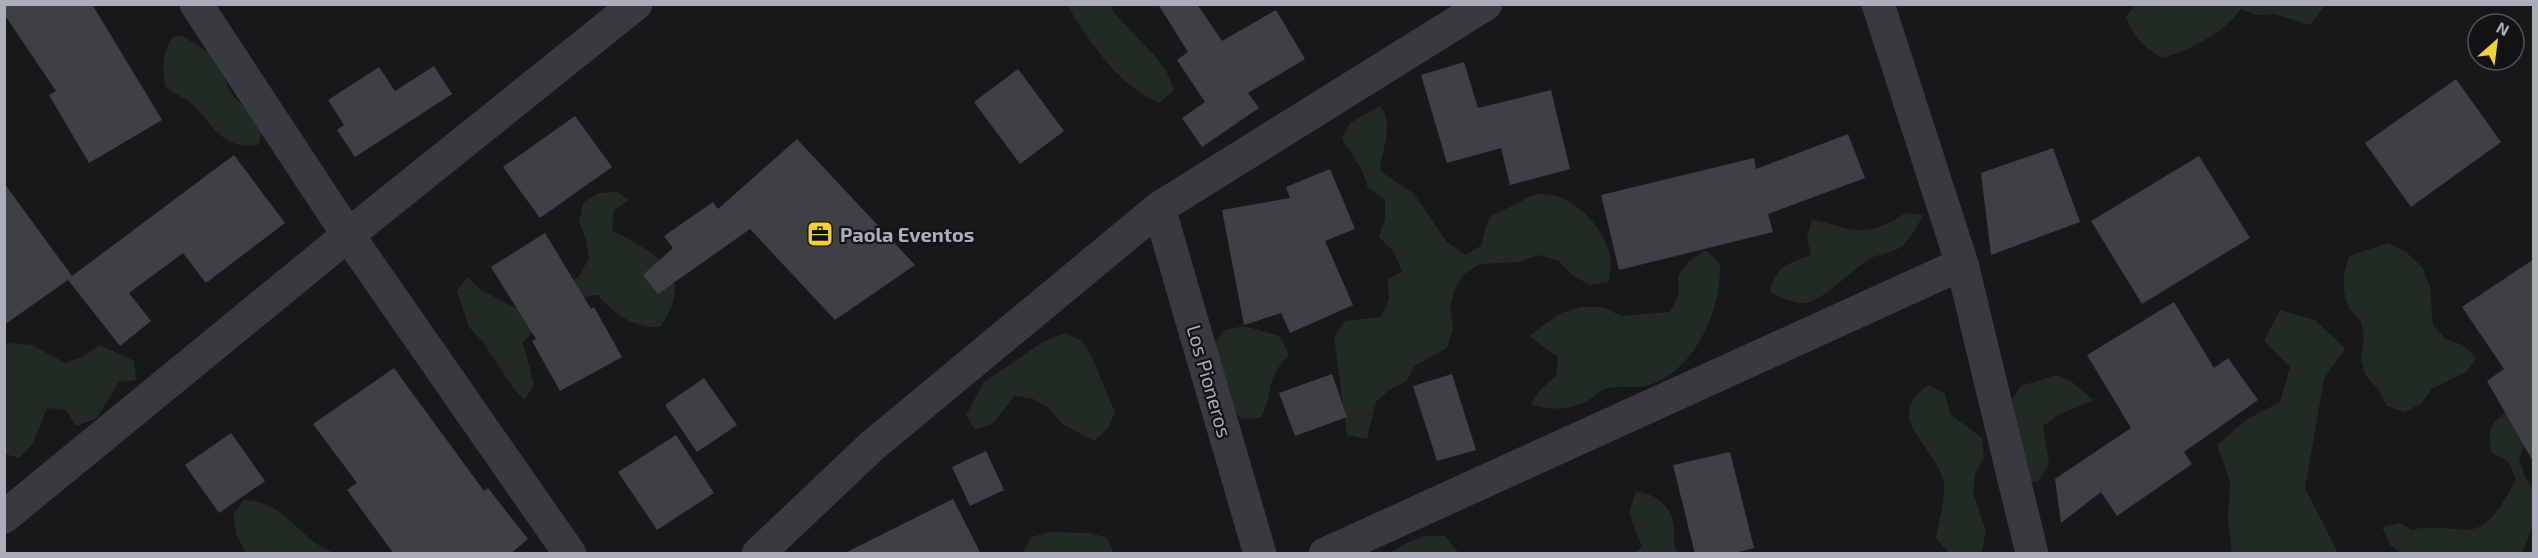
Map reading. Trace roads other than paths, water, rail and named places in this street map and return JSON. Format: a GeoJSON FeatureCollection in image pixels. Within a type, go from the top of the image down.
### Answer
{"type":"FeatureCollection","features":[{"type":"Feature","properties":{"kind":"street"},"geometry":{"type":"LineString","coordinates":[[196,4],[348,235],[570,554]]}},
{"type":"Feature","properties":{"kind":"street"},"geometry":{"type":"LineString","coordinates":[[4,517],[348,235],[636,4]]}},
{"type":"Feature","properties":{"kind":"street"},"geometry":{"type":"LineString","coordinates":[[758,554],[872,446],[1159,208],[1486,4]]}},
{"type":"Feature","properties":{"kind":"street"},"geometry":{"type":"LineString","coordinates":[[1878,4],[1962,264],[2031,554]]}},
{"type":"Feature","properties":{"kind":"street","name":"Los Pioneros"},"geometry":{"type":"LineString","coordinates":[[1159,208],[1260,554]]}},
{"type":"Feature","properties":{"kind":"street"},"geometry":{"type":"LineString","coordinates":[[1325,554],[1962,264]]}},
{"type":"Feature","properties":{"kind":"place","name":"Paola Eventos"},"geometry":{"type":"Point","coordinates":[820,234]}}]}
